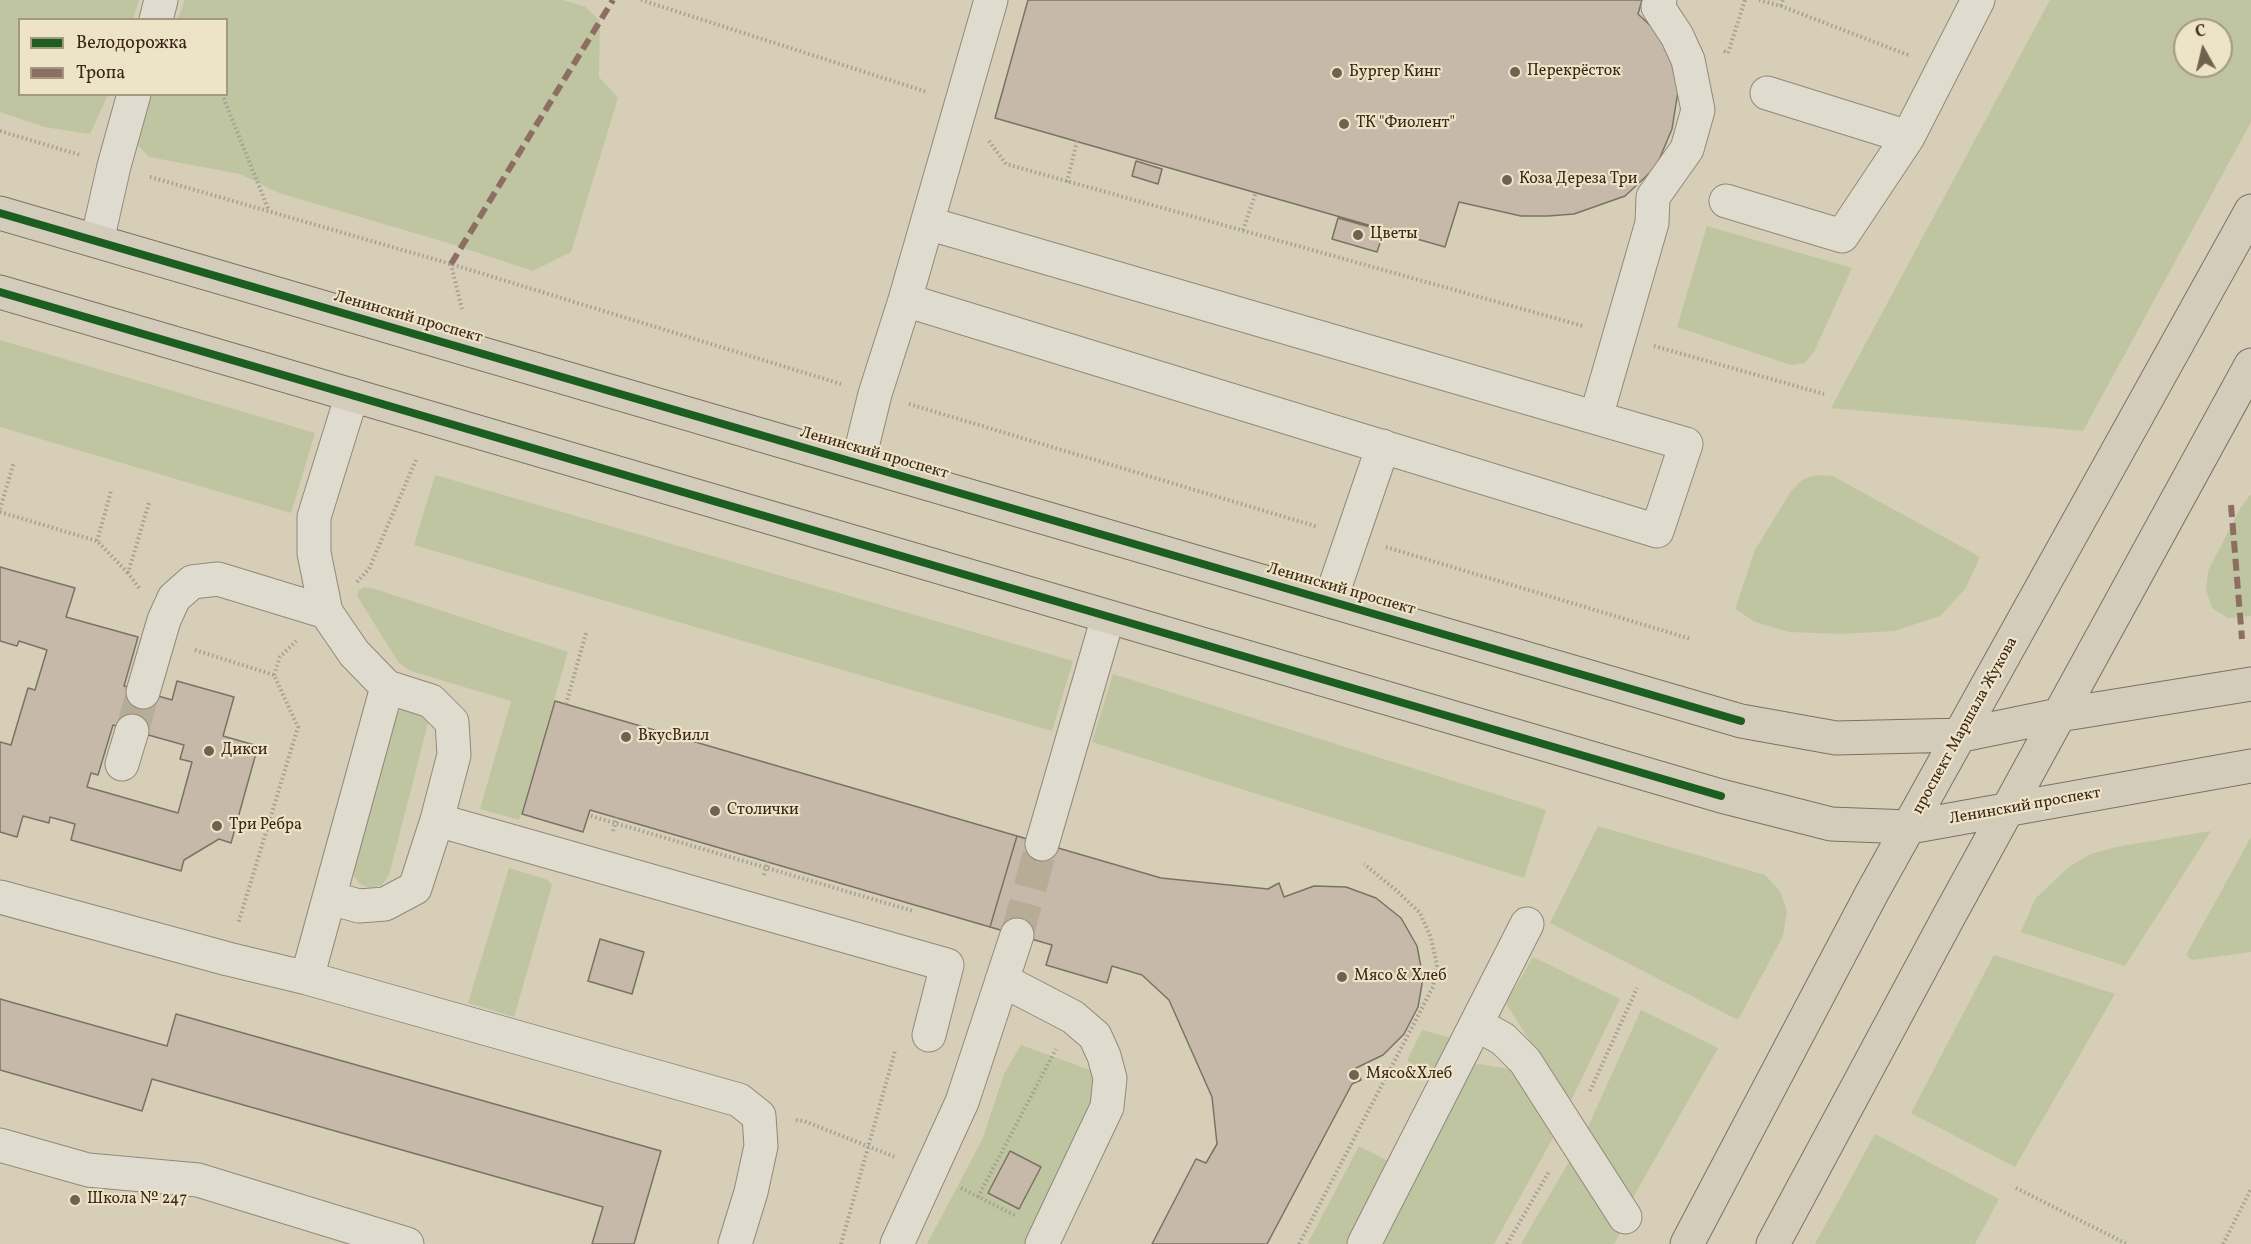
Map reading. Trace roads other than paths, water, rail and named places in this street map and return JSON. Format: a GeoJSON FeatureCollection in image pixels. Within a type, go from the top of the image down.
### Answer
{"type":"FeatureCollection","features":[{"type":"Feature","properties":{"kind":"main road","name":"проспект Маршала Жукова"},"geometry":{"type":"LineString","coordinates":[[1687,1244],[1868,902],[2251,211]]}},
{"type":"Feature","properties":{"kind":"main road","name":"Ленинский проспект"},"geometry":{"type":"LineString","coordinates":[[0,213],[1741,721],[1836,738],[1962,735],[2059,715],[2251,684]]}},
{"type":"Feature","properties":{"kind":"main road","name":"Ленинский проспект"},"geometry":{"type":"LineString","coordinates":[[0,292],[1721,796],[1831,824],[1910,827],[2251,766]]}},
{"type":"Feature","properties":{"kind":"main road"},"geometry":{"type":"LineString","coordinates":[[1773,1244],[2251,365]]}},
{"type":"Feature","properties":{"kind":"lane"},"geometry":{"type":"LineString","coordinates":[[156,18],[161,0]]}},
{"type":"Feature","properties":{"kind":"lane"},"geometry":{"type":"LineString","coordinates":[[858,463],[875,394],[905,300],[991,0]]}},
{"type":"Feature","properties":{"kind":"lane"},"geometry":{"type":"LineString","coordinates":[[1596,417],[1652,223],[1653,197],[1687,149],[1698,110],[1688,60],[1677,36],[1658,7],[1660,0]]}},
{"type":"Feature","properties":{"kind":"lane"},"geometry":{"type":"LineString","coordinates":[[1726,201],[1842,236],[1908,137],[1978,0]]}},
{"type":"Feature","properties":{"kind":"lane"},"geometry":{"type":"LineString","coordinates":[[1767,93],[1908,137]]}},
{"type":"Feature","properties":{"kind":"lane"},"geometry":{"type":"LineString","coordinates":[[97,241],[133,96]]}},
{"type":"Feature","properties":{"kind":"lane"},"geometry":{"type":"LineString","coordinates":[[905,300],[1657,531],[1686,444],[927,223]]}},
{"type":"Feature","properties":{"kind":"lane"},"geometry":{"type":"LineString","coordinates":[[330,898],[359,906],[385,904],[415,888],[438,820],[454,755],[452,722],[431,701],[387,687],[354,653],[326,612],[314,552],[314,517],[352,395]]}},
{"type":"Feature","properties":{"kind":"lane"},"geometry":{"type":"LineString","coordinates":[[1330,601],[1383,446]]}},
{"type":"Feature","properties":{"kind":"lane"},"geometry":{"type":"LineString","coordinates":[[143,692],[164,620],[174,598],[192,582],[218,579],[326,612]]}},
{"type":"Feature","properties":{"kind":"lane"},"geometry":{"type":"LineString","coordinates":[[1042,844],[1108,617]]}},
{"type":"Feature","properties":{"kind":"lane"},"geometry":{"type":"LineString","coordinates":[[308,978],[387,687]]}},
{"type":"Feature","properties":{"kind":"lane"},"geometry":{"type":"LineString","coordinates":[[122,764],[132,731]]}},
{"type":"Feature","properties":{"kind":"lane"},"geometry":{"type":"LineString","coordinates":[[438,820],[947,965],[928,1035]]}},
{"type":"Feature","properties":{"kind":"lane"},"geometry":{"type":"LineString","coordinates":[[0,897],[228,959],[308,978],[739,1100],[759,1116],[761,1146],[751,1192],[735,1244]]}},
{"type":"Feature","properties":{"kind":"lane"},"geometry":{"type":"LineString","coordinates":[[1364,1244],[1527,924]]}},
{"type":"Feature","properties":{"kind":"lane"},"geometry":{"type":"LineString","coordinates":[[897,1244],[962,1102],[1017,935]]}},
{"type":"Feature","properties":{"kind":"lane"},"geometry":{"type":"LineString","coordinates":[[1002,980],[1073,1017],[1095,1036],[1110,1078],[1107,1107],[1032,1232]]}},
{"type":"Feature","properties":{"kind":"lane"},"geometry":{"type":"LineString","coordinates":[[1476,1024],[1503,1039],[1525,1061],[1625,1217]]}},
{"type":"Feature","properties":{"kind":"lane"},"geometry":{"type":"LineString","coordinates":[[0,1145],[88,1170],[198,1180],[407,1244]]}},
{"type":"Feature","properties":{"kind":"tunnel"},"geometry":{"type":"LineString","coordinates":[[132,731],[143,692]]}},
{"type":"Feature","properties":{"kind":"tunnel"},"geometry":{"type":"LineString","coordinates":[[1017,935],[1042,844]]}},
{"type":"Feature","properties":{"kind":"place","name":"Перекрёсток"},"geometry":{"type":"Point","coordinates":[1515,72]}},
{"type":"Feature","properties":{"kind":"place","name":"Бургер Кинг"},"geometry":{"type":"Point","coordinates":[1337,73]}},
{"type":"Feature","properties":{"kind":"place","name":"ТК \"Фиолент\""},"geometry":{"type":"Point","coordinates":[1344,124]}},
{"type":"Feature","properties":{"kind":"place","name":"Коза Дереза Три"},"geometry":{"type":"Point","coordinates":[1507,180]}},
{"type":"Feature","properties":{"kind":"place","name":"Цветы"},"geometry":{"type":"Point","coordinates":[1358,235]}},
{"type":"Feature","properties":{"kind":"place","name":"ВкусВилл"},"geometry":{"type":"Point","coordinates":[626,737]}},
{"type":"Feature","properties":{"kind":"place","name":"Дикси"},"geometry":{"type":"Point","coordinates":[209,751]}},
{"type":"Feature","properties":{"kind":"place","name":"Столички"},"geometry":{"type":"Point","coordinates":[715,811]}},
{"type":"Feature","properties":{"kind":"place","name":"Три Ребра"},"geometry":{"type":"Point","coordinates":[217,826]}},
{"type":"Feature","properties":{"kind":"place","name":"Мясо & Хлеб"},"geometry":{"type":"Point","coordinates":[1342,977]}},
{"type":"Feature","properties":{"kind":"place","name":"Мясо&Хлеб"},"geometry":{"type":"Point","coordinates":[1354,1075]}},
{"type":"Feature","properties":{"kind":"place","name":"Школа № 247"},"geometry":{"type":"Point","coordinates":[75,1200]}}]}
